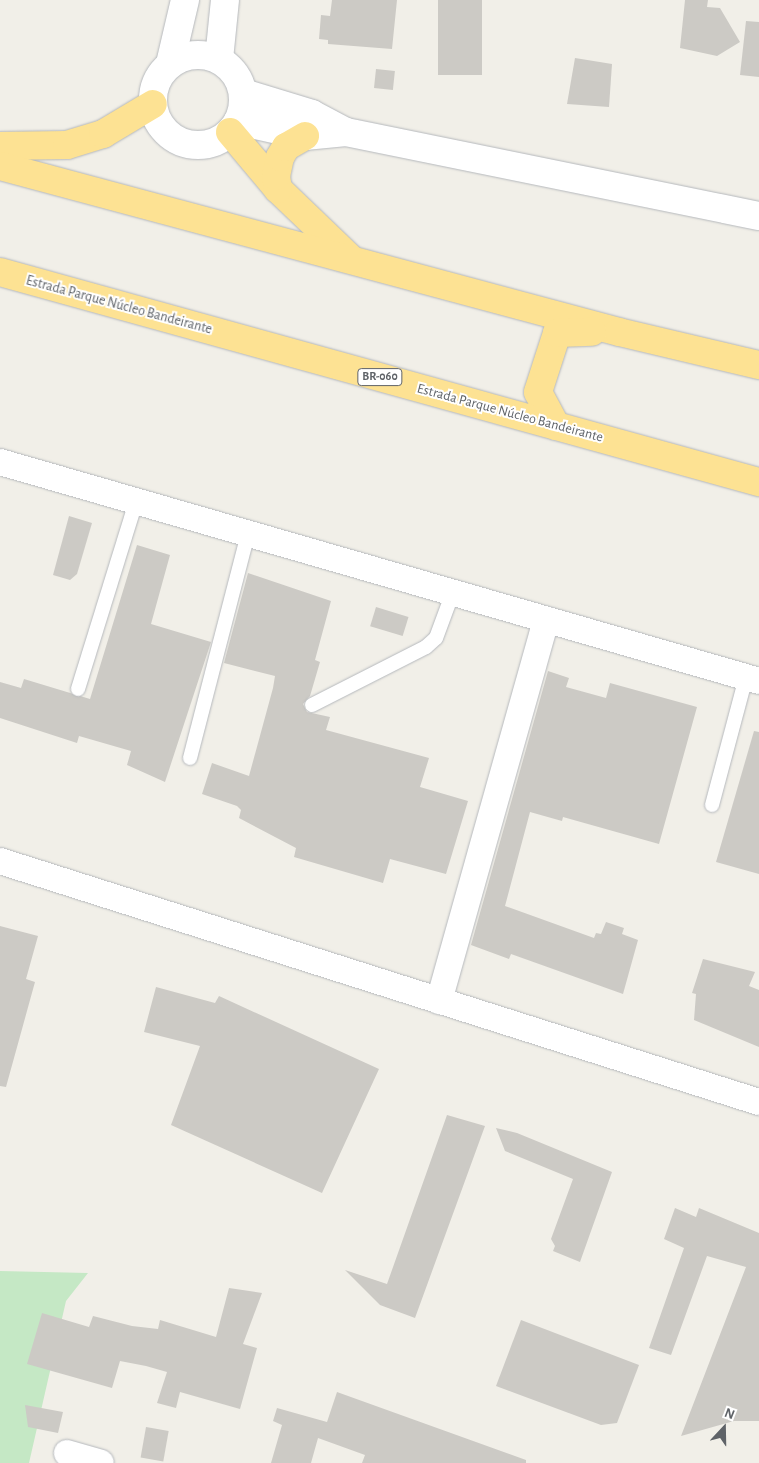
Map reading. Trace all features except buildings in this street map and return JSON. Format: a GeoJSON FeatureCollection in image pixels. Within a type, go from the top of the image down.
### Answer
{"type":"FeatureCollection","features":[{"type":"Feature","properties":{"kind":"highway"},"geometry":{"type":"LineString","coordinates":[[0,146],[68,144],[103,134],[153,104]]}},
{"type":"Feature","properties":{"kind":"highway"},"geometry":{"type":"LineString","coordinates":[[234,127],[278,189],[350,258]]}},
{"type":"Feature","properties":{"kind":"highway"},"geometry":{"type":"LineString","coordinates":[[278,189],[276,176],[280,156],[286,147],[305,136]]}},
{"type":"Feature","properties":{"kind":"highway"},"geometry":{"type":"LineString","coordinates":[[0,166],[350,258],[619,332],[759,365]]}},
{"type":"Feature","properties":{"kind":"highway","name":"Estrada Parque Núcleo Bandeirante"},"geometry":{"type":"LineString","coordinates":[[0,272],[759,482]]}},
{"type":"Feature","properties":{"kind":"highway"},"geometry":{"type":"LineString","coordinates":[[556,426],[538,392],[557,333],[619,332]]}},
{"type":"Feature","properties":{"kind":"street"},"geometry":{"type":"LineString","coordinates":[[170,64],[194,55],[219,59],[239,80],[243,93],[243,107],[234,127],[208,144],[183,143],[162,128],[153,104],[156,82],[170,64],[186,0]]}},
{"type":"Feature","properties":{"kind":"street"},"geometry":{"type":"LineString","coordinates":[[219,59],[225,0]]}},
{"type":"Feature","properties":{"kind":"street"},"geometry":{"type":"LineString","coordinates":[[243,93],[312,114],[346,132],[759,216]]}},
{"type":"Feature","properties":{"kind":"street"},"geometry":{"type":"LineString","coordinates":[[234,127],[305,136],[346,132]]}},
{"type":"Feature","properties":{"kind":"street"},"geometry":{"type":"LineString","coordinates":[[0,462],[753,679]]}},
{"type":"Feature","properties":{"kind":"street"},"geometry":{"type":"LineString","coordinates":[[440,1002],[546,620]]}},
{"type":"Feature","properties":{"kind":"street"},"geometry":{"type":"LineString","coordinates":[[0,861],[759,1102]]}},
{"type":"Feature","properties":{"kind":"street"},"geometry":{"type":"LineString","coordinates":[[67,1453],[102,1463]]}},
{"type":"Feature","properties":{"kind":"lane"},"geometry":{"type":"LineString","coordinates":[[78,689],[136,502]]}},
{"type":"Feature","properties":{"kind":"lane"},"geometry":{"type":"LineString","coordinates":[[190,758],[248,534]]}},
{"type":"Feature","properties":{"kind":"lane"},"geometry":{"type":"LineString","coordinates":[[312,705],[426,647],[436,638],[453,592]]}},
{"type":"Feature","properties":{"kind":"lane"},"geometry":{"type":"LineString","coordinates":[[712,805],[753,679]]}},
{"type":"Feature","properties":{"kind":"green space"},"geometry":{"type":"Polygon","coordinates":[[[0,1271],[88,1273],[66,1301],[29,1463],[0,1463],[0,1271]]]}}]}
